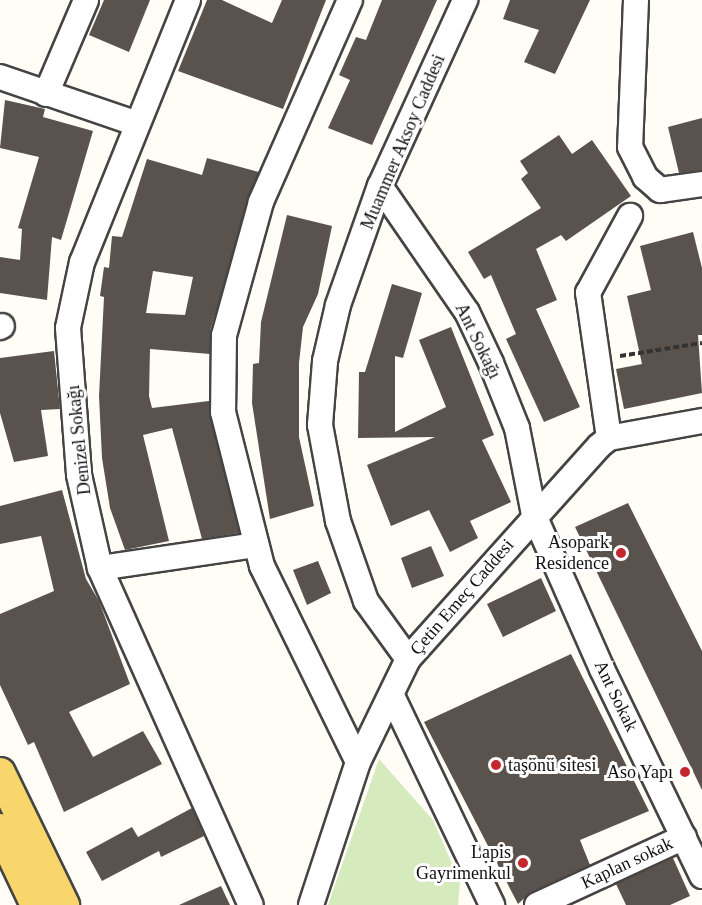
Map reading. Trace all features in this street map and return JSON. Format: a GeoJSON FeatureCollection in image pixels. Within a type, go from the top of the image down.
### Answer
{"type":"FeatureCollection","features":[{"type":"Feature","properties":{"kind":"main road"},"geometry":{"type":"LineString","coordinates":[[0,773],[64,905]]}},
{"type":"Feature","properties":{"kind":"main road"},"geometry":{"type":"LineString","coordinates":[[0,829],[36,905]]}},
{"type":"Feature","properties":{"kind":"street"},"geometry":{"type":"LineString","coordinates":[[46,94],[86,0]]}},
{"type":"Feature","properties":{"kind":"street","name":"Denizel Sokağı"},"geometry":{"type":"LineString","coordinates":[[188,0],[81,262],[68,328],[79,475],[100,568],[251,905]]}},
{"type":"Feature","properties":{"kind":"street"},"geometry":{"type":"LineString","coordinates":[[350,0],[261,202],[224,335],[224,412],[256,545],[293,635],[358,762]]}},
{"type":"Feature","properties":{"kind":"street","name":"Muammer Aksoy Caddesi"},"geometry":{"type":"LineString","coordinates":[[408,659],[366,601],[338,521],[320,425],[325,362],[339,305],[380,186],[465,0]]}},
{"type":"Feature","properties":{"kind":"street"},"geometry":{"type":"LineString","coordinates":[[636,0],[630,147],[645,177],[660,190],[702,184]]}},
{"type":"Feature","properties":{"kind":"street"},"geometry":{"type":"LineString","coordinates":[[0,77],[137,124]]}},
{"type":"Feature","properties":{"kind":"street","name":"Ant Sokağı"},"geometry":{"type":"LineString","coordinates":[[380,186],[467,312],[492,363],[518,428],[534,514]]}},
{"type":"Feature","properties":{"kind":"street"},"geometry":{"type":"LineString","coordinates":[[630,216],[588,293],[600,359],[609,438],[702,421]]}},
{"type":"Feature","properties":{"kind":"street","name":"Çetin Emeç Caddesi"},"geometry":{"type":"LineString","coordinates":[[311,905],[358,762],[408,659],[534,514],[609,438]]}},
{"type":"Feature","properties":{"kind":"street","name":"Ant Sokak"},"geometry":{"type":"LineString","coordinates":[[534,514],[602,669],[702,876]]}},
{"type":"Feature","properties":{"kind":"street"},"geometry":{"type":"LineString","coordinates":[[100,568],[256,545]]}},
{"type":"Feature","properties":{"kind":"street"},"geometry":{"type":"LineString","coordinates":[[392,696],[492,905]]}},
{"type":"Feature","properties":{"kind":"street","name":"Kaplan sokak"},"geometry":{"type":"LineString","coordinates":[[537,905],[684,837]]}},
{"type":"Feature","properties":{"kind":"path"},"geometry":{"type":"LineString","coordinates":[[600,359],[702,343]]}},
{"type":"Feature","properties":{"kind":"green space"},"geometry":{"type":"Polygon","coordinates":[[[379,759],[433,820],[460,882],[458,905],[328,905],[379,759]]]}},
{"type":"Feature","properties":{"kind":"building"},"geometry":{"type":"Polygon","coordinates":[[[104,0],[150,0],[129,52],[89,35],[104,0]]]}},
{"type":"Feature","properties":{"kind":"building"},"geometry":{"type":"Polygon","coordinates":[[[207,0],[222,0],[272,23],[282,0],[326,0],[283,109],[178,71],[207,0]]]}},
{"type":"Feature","properties":{"kind":"building"},"geometry":{"type":"Polygon","coordinates":[[[382,0],[437,0],[372,145],[328,128],[350,80],[339,75],[356,37],[366,40],[382,0]]]}},
{"type":"Feature","properties":{"kind":"building"},"geometry":{"type":"Polygon","coordinates":[[[510,0],[590,0],[555,74],[524,62],[539,30],[503,19],[510,0]]]}},
{"type":"Feature","properties":{"kind":"building"},"geometry":{"type":"Polygon","coordinates":[[[5,100],[45,109],[43,117],[93,131],[61,240],[52,237],[47,300],[0,293],[0,257],[20,260],[22,229],[18,228],[39,157],[0,148],[5,100]]]}},
{"type":"Feature","properties":{"kind":"building"},"geometry":{"type":"Polygon","coordinates":[[[702,118],[702,170],[679,173],[668,127],[702,118]]]}},
{"type":"Feature","properties":{"kind":"building"},"geometry":{"type":"Polygon","coordinates":[[[559,135],[572,154],[592,140],[631,196],[566,241],[561,235],[536,249],[557,300],[536,309],[580,407],[544,422],[506,339],[516,334],[491,275],[484,279],[468,252],[541,208],[521,179],[528,173],[520,161],[559,135]]]}},
{"type":"Feature","properties":{"kind":"building"},"geometry":{"type":"Polygon","coordinates":[[[207,158],[259,172],[210,331],[210,354],[150,349],[149,396],[152,408],[209,401],[239,533],[202,539],[172,428],[143,435],[169,541],[125,550],[110,508],[102,458],[99,396],[104,297],[100,296],[104,267],[109,268],[112,236],[122,237],[147,159],[202,175],[207,158]],[[153,271],[146,313],[185,315],[193,277],[153,271]]]}},
{"type":"Feature","properties":{"kind":"building"},"geometry":{"type":"Polygon","coordinates":[[[287,215],[332,226],[318,294],[303,327],[299,363],[299,437],[314,506],[270,519],[252,403],[253,364],[259,363],[261,322],[287,215]]]}},
{"type":"Feature","properties":{"kind":"building"},"geometry":{"type":"Polygon","coordinates":[[[693,232],[702,268],[702,335],[698,335],[702,393],[624,409],[616,369],[642,364],[627,296],[651,290],[640,246],[693,232]]]}},
{"type":"Feature","properties":{"kind":"building"},"geometry":{"type":"Polygon","coordinates":[[[392,284],[422,293],[403,358],[395,356],[395,432],[446,407],[419,340],[451,327],[494,435],[482,440],[511,502],[470,521],[478,538],[450,552],[429,510],[391,526],[367,465],[435,437],[358,438],[359,372],[365,372],[392,284]]]}},
{"type":"Feature","properties":{"kind":"building"},"geometry":{"type":"Polygon","coordinates":[[[54,351],[60,409],[41,410],[48,456],[14,462],[0,413],[0,358],[54,351]]]}},
{"type":"Feature","properties":{"kind":"building"},"geometry":{"type":"Polygon","coordinates":[[[62,490],[86,579],[99,601],[130,684],[69,712],[93,757],[143,731],[162,764],[64,812],[34,742],[28,745],[0,685],[0,614],[54,591],[41,536],[0,544],[0,506],[62,490]]]}},
{"type":"Feature","properties":{"kind":"building"},"geometry":{"type":"Polygon","coordinates":[[[628,503],[702,651],[702,790],[575,527],[628,503]]]}},
{"type":"Feature","properties":{"kind":"building"},"geometry":{"type":"Polygon","coordinates":[[[431,546],[444,576],[412,588],[401,558],[431,546]]]}},
{"type":"Feature","properties":{"kind":"building"},"geometry":{"type":"Polygon","coordinates":[[[318,561],[331,593],[307,605],[293,570],[318,561]]]}},
{"type":"Feature","properties":{"kind":"building"},"geometry":{"type":"Polygon","coordinates":[[[541,578],[556,611],[503,637],[487,604],[541,578]]]}},
{"type":"Feature","properties":{"kind":"building","name":"taşönü sitesi"},"geometry":{"type":"Polygon","coordinates":[[[571,654],[649,811],[580,840],[590,865],[531,892],[518,904],[424,722],[571,654]]]}},
{"type":"Feature","properties":{"kind":"building"},"geometry":{"type":"Polygon","coordinates":[[[192,808],[204,836],[161,857],[159,851],[102,881],[86,852],[132,827],[138,837],[192,808]]]}},
{"type":"Feature","properties":{"kind":"building"},"geometry":{"type":"Polygon","coordinates":[[[673,858],[690,896],[670,905],[626,905],[616,884],[673,858]]]}},
{"type":"Feature","properties":{"kind":"building"},"geometry":{"type":"Polygon","coordinates":[[[221,886],[230,905],[179,905],[221,886]]]}},
{"type":"Feature","properties":{"kind":"place","name":"Asopark Residence"},"geometry":{"type":"Point","coordinates":[621,553]}},
{"type":"Feature","properties":{"kind":"place","name":"taşönü sitesi"},"geometry":{"type":"Point","coordinates":[496,765]}},
{"type":"Feature","properties":{"kind":"place","name":"Aso Yapı"},"geometry":{"type":"Point","coordinates":[685,772]}},
{"type":"Feature","properties":{"kind":"place","name":"Lapis Gayrimenkul"},"geometry":{"type":"Point","coordinates":[523,863]}}]}
